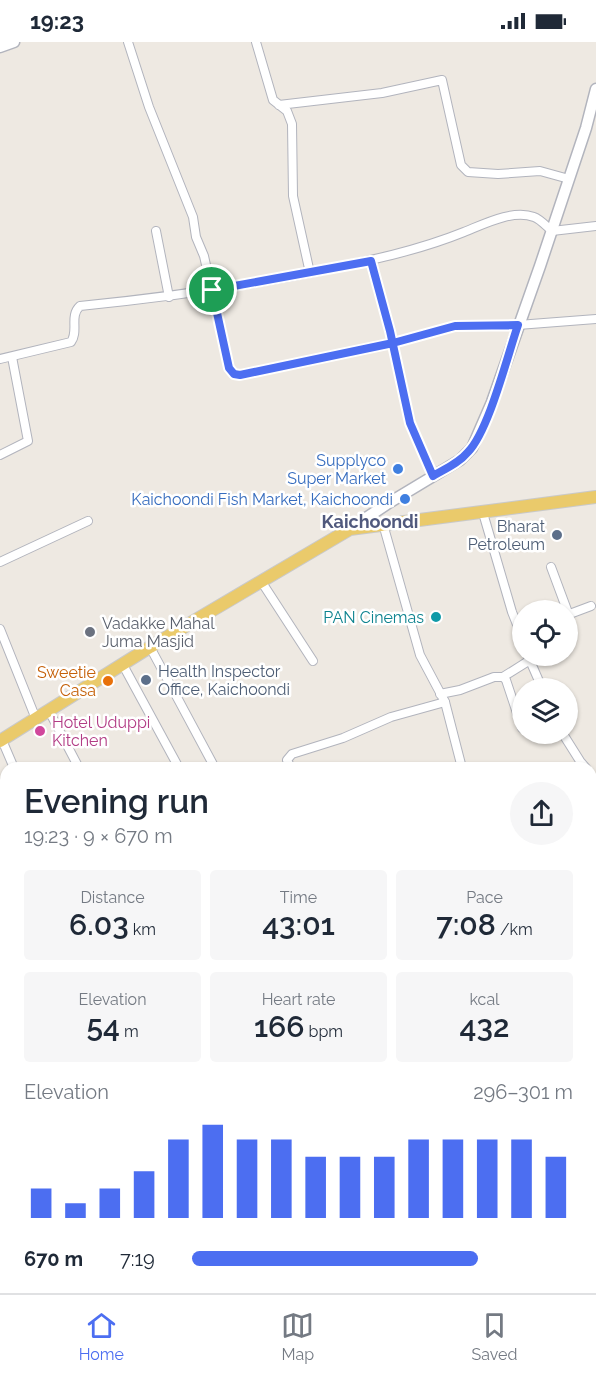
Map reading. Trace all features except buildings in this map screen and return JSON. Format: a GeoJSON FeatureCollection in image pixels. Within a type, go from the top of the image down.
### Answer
{"type":"FeatureCollection","features":[{"type":"Feature","properties":{"kind":"main road"},"geometry":{"type":"LineString","coordinates":[[0,46],[14,42]]}},
{"type":"Feature","properties":{"kind":"main road"},"geometry":{"type":"LineString","coordinates":[[1,740],[350,529],[460,460],[472,448],[492,402],[552,231],[594,108],[596,89]]}},
{"type":"Feature","properties":{"kind":"main road"},"geometry":{"type":"LineString","coordinates":[[350,529],[596,497]]}},
{"type":"Feature","properties":{"kind":"street"},"geometry":{"type":"LineString","coordinates":[[128,42],[149,107],[193,217],[229,368],[234,374],[240,375],[393,343],[455,326],[518,325],[596,319]]}},
{"type":"Feature","properties":{"kind":"street"},"geometry":{"type":"LineString","coordinates":[[256,42],[273,100],[287,111],[292,124],[292,196],[310,273]]}},
{"type":"Feature","properties":{"kind":"street"},"geometry":{"type":"LineString","coordinates":[[279,105],[371,94],[442,80],[459,156],[468,172],[498,174],[540,171],[569,178]]}},
{"type":"Feature","properties":{"kind":"street"},"geometry":{"type":"LineString","coordinates":[[0,359],[71,342],[74,338],[74,313],[80,306],[169,297],[371,261],[522,214],[536,218],[552,231],[596,226]]}},
{"type":"Feature","properties":{"kind":"street"},"geometry":{"type":"LineString","coordinates":[[156,231],[169,297]]}},
{"type":"Feature","properties":{"kind":"street"},"geometry":{"type":"LineString","coordinates":[[371,261],[393,343],[410,423],[433,476]]}},
{"type":"Feature","properties":{"kind":"street"},"geometry":{"type":"LineString","coordinates":[[0,455],[28,441],[12,357]]}},
{"type":"Feature","properties":{"kind":"street"},"geometry":{"type":"LineString","coordinates":[[483,513],[512,612]]}},
{"type":"Feature","properties":{"kind":"street"},"geometry":{"type":"LineString","coordinates":[[0,562],[88,521]]}},
{"type":"Feature","properties":{"kind":"street"},"geometry":{"type":"LineString","coordinates":[[383,524],[420,655],[443,698],[460,762]]}},
{"type":"Feature","properties":{"kind":"street"},"geometry":{"type":"LineString","coordinates":[[551,567],[562,600]]}},
{"type":"Feature","properties":{"kind":"street"},"geometry":{"type":"LineString","coordinates":[[261,581],[313,661]]}},
{"type":"Feature","properties":{"kind":"street"},"geometry":{"type":"LineString","coordinates":[[578,610],[591,606]]}},
{"type":"Feature","properties":{"kind":"street"},"geometry":{"type":"LineString","coordinates":[[0,629],[36,719]]}},
{"type":"Feature","properties":{"kind":"street"},"geometry":{"type":"LineString","coordinates":[[150,648],[212,762]]}},
{"type":"Feature","properties":{"kind":"street"},"geometry":{"type":"LineString","coordinates":[[123,665],[176,762]]}},
{"type":"Feature","properties":{"kind":"street"},"geometry":{"type":"LineString","coordinates":[[288,762],[288,756],[292,754],[343,738],[494,677],[503,677],[518,666]]}},
{"type":"Feature","properties":{"kind":"street"},"geometry":{"type":"LineString","coordinates":[[503,677],[512,698]]}},
{"type":"Feature","properties":{"kind":"street"},"geometry":{"type":"LineString","coordinates":[[49,711],[76,762]]}},
{"type":"Feature","properties":{"kind":"street"},"geometry":{"type":"LineString","coordinates":[[1,740],[11,762]]}},
{"type":"Feature","properties":{"kind":"street"},"geometry":{"type":"LineString","coordinates":[[569,744],[581,762]]}},
{"type":"Feature","properties":{"kind":"place","name":"Supplyco Super Market"},"geometry":{"type":"Point","coordinates":[398,469]}},
{"type":"Feature","properties":{"kind":"place","name":"Kaichoondi Fish Market, Kaichoondi"},"geometry":{"type":"Point","coordinates":[405,499]}},
{"type":"Feature","properties":{"kind":"place","name":"Bharat Petroleum"},"geometry":{"type":"Point","coordinates":[557,535]}},
{"type":"Feature","properties":{"kind":"place","name":"PAN Cinemas"},"geometry":{"type":"Point","coordinates":[436,617]}},
{"type":"Feature","properties":{"kind":"place","name":"Vadakke Mahal Juma Masjid"},"geometry":{"type":"Point","coordinates":[90,632]}},
{"type":"Feature","properties":{"kind":"place","name":"Health Inspector Office, Kaichoondi"},"geometry":{"type":"Point","coordinates":[146,680]}},
{"type":"Feature","properties":{"kind":"place","name":"Sweetie Casa"},"geometry":{"type":"Point","coordinates":[108,681]}},
{"type":"Feature","properties":{"kind":"place","name":"Hotel Uduppi Kitchen"},"geometry":{"type":"Point","coordinates":[40,731]}},
{"type":"Feature","properties":{"kind":"district","name":"Kaichoondi"},"geometry":{"type":"Point","coordinates":[370,522]}},
{"type":"Feature","properties":{"kind":"route"},"geometry":{"type":"LineString","coordinates":[[212,290],[229,368],[234,374],[240,375],[393,343],[455,326],[518,325],[492,402],[472,448],[460,460],[433,476],[410,423],[393,343],[371,261],[212,290]]}}]}
